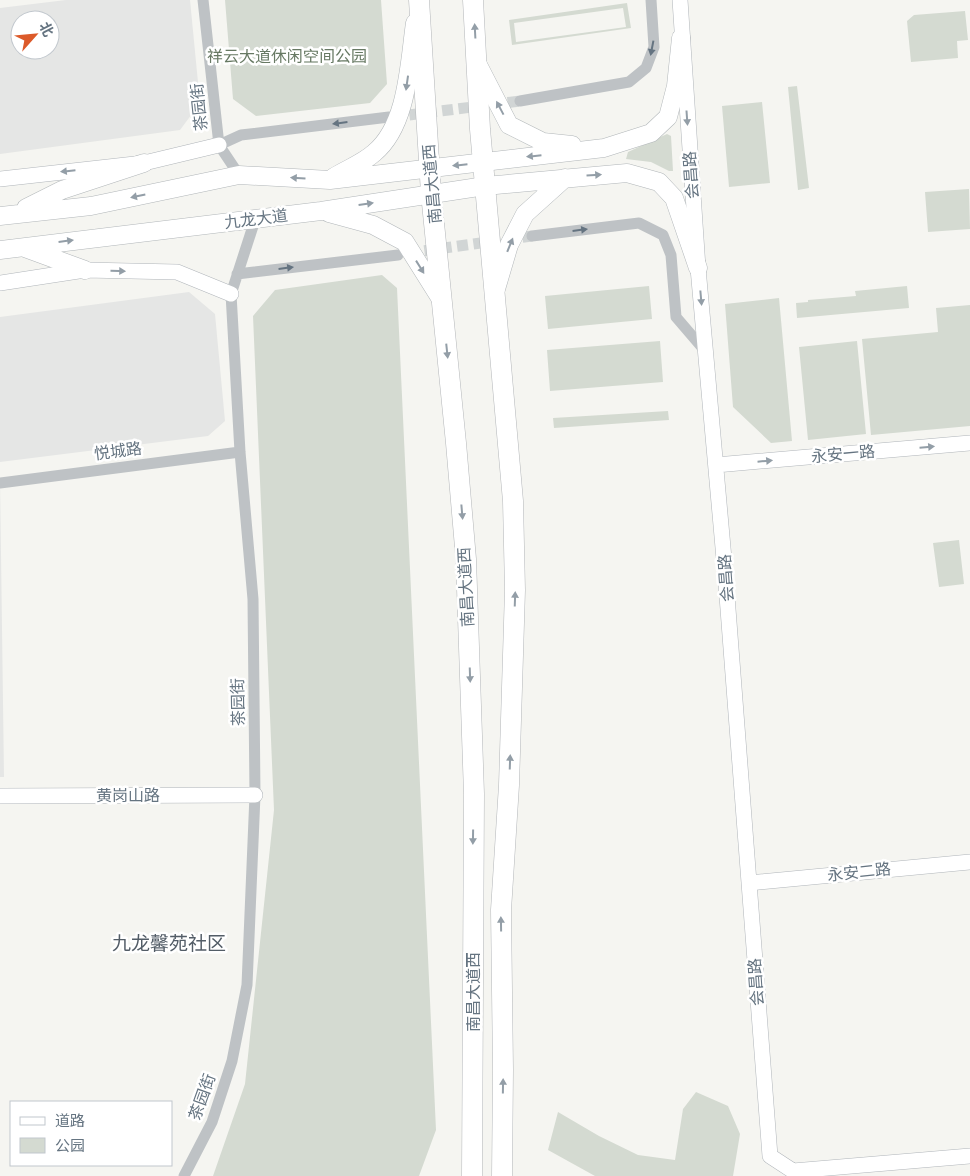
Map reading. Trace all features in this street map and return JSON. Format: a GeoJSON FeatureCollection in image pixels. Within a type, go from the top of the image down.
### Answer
{"type":"FeatureCollection","features":[{"type":"Feature","properties":{"kind":"highway","name":"南昌大道西"},"geometry":{"type":"LineString","coordinates":[[418,0],[431,193],[466,559],[474,794],[473,1136],[471,1169]]}},
{"type":"Feature","properties":{"kind":"highway","name":"南昌大道西"},"geometry":{"type":"LineString","coordinates":[[473,0],[480,129],[513,501],[515,590],[509,785],[501,910],[504,1070],[503,1170]]}},
{"type":"Feature","properties":{"kind":"main road"},"geometry":{"type":"LineString","coordinates":[[330,180],[374,153],[392,133],[405,95],[418,0]]}},
{"type":"Feature","properties":{"kind":"main road"},"geometry":{"type":"LineString","coordinates":[[7,215],[91,206],[239,175],[330,180],[604,148],[651,133],[668,117],[676,86],[681,38]]}},
{"type":"Feature","properties":{"kind":"main road"},"geometry":{"type":"LineString","coordinates":[[476,62],[509,125],[543,142],[604,148]]}},
{"type":"Feature","properties":{"kind":"main road"},"geometry":{"type":"LineString","coordinates":[[7,215],[62,190],[144,163]]}},
{"type":"Feature","properties":{"kind":"main road","name":"九龙大道"},"geometry":{"type":"LineString","coordinates":[[0,250],[255,220],[485,186],[627,173],[659,182],[674,198],[698,268]]}},
{"type":"Feature","properties":{"kind":"main road"},"geometry":{"type":"LineString","coordinates":[[495,292],[509,245],[525,214],[565,178]]}},
{"type":"Feature","properties":{"kind":"main road"},"geometry":{"type":"LineString","coordinates":[[321,211],[374,225],[405,242],[442,302]]}},
{"type":"Feature","properties":{"kind":"main road"},"geometry":{"type":"LineString","coordinates":[[22,247],[85,270]]}},
{"type":"Feature","properties":{"kind":"street","name":"茶园街"},"geometry":{"type":"LineString","coordinates":[[203,0],[219,145],[239,175]]}},
{"type":"Feature","properties":{"kind":"street"},"geometry":{"type":"LineString","coordinates":[[520,101],[629,82],[646,68],[654,47],[650,0]]}},
{"type":"Feature","properties":{"kind":"street","name":"会昌路"},"geometry":{"type":"LineString","coordinates":[[680,0],[681,38],[698,268],[716,465],[770,1156],[792,1171],[970,1156]]}},
{"type":"Feature","properties":{"kind":"street"},"geometry":{"type":"LineString","coordinates":[[0,179],[144,163],[219,145],[241,135],[389,117]]}},
{"type":"Feature","properties":{"kind":"street","name":"茶园街"},"geometry":{"type":"LineString","coordinates":[[184,1176],[212,1122],[232,1061],[247,975],[255,795],[253,599],[240,452],[231,294],[255,220]]}},
{"type":"Feature","properties":{"kind":"street"},"geometry":{"type":"LineString","coordinates":[[532,236],[639,223],[662,235],[671,256],[676,317],[706,352]]}},
{"type":"Feature","properties":{"kind":"street"},"geometry":{"type":"LineString","coordinates":[[237,274],[398,255]]}},
{"type":"Feature","properties":{"kind":"street"},"geometry":{"type":"LineString","coordinates":[[0,283],[85,270],[177,272],[231,294]]}},
{"type":"Feature","properties":{"kind":"street","name":"永安一路"},"geometry":{"type":"LineString","coordinates":[[716,465],[970,443]]}},
{"type":"Feature","properties":{"kind":"street","name":"悦城路"},"geometry":{"type":"LineString","coordinates":[[0,483],[240,452]]}},
{"type":"Feature","properties":{"kind":"street","name":"黄岗山路"},"geometry":{"type":"LineString","coordinates":[[0,796],[255,795]]}},
{"type":"Feature","properties":{"kind":"street","name":"永安二路"},"geometry":{"type":"LineString","coordinates":[[749,883],[970,862]]}},
{"type":"Feature","properties":{"kind":"shaded area"},"geometry":{"type":"Polygon","coordinates":[[[66,0],[190,0],[200,103],[180,130],[0,154],[0,8],[66,0]]]}},
{"type":"Feature","properties":{"kind":"shaded area"},"geometry":{"type":"Polygon","coordinates":[[[189,292],[215,314],[225,421],[208,436],[0,462],[0,317],[189,292]]]}},
{"type":"Feature","properties":{"kind":"shaded area"},"geometry":{"type":"Polygon","coordinates":[[[0,479],[4,777],[0,777],[0,479]]]}},
{"type":"Feature","properties":{"kind":"green space","name":"祥云大道休闲空间公园"},"geometry":{"type":"Polygon","coordinates":[[[225,0],[381,0],[387,84],[370,103],[256,116],[233,99],[225,0]]]}},
{"type":"Feature","properties":{"kind":"green space"},"geometry":{"type":"Polygon","coordinates":[[[627,3],[631,28],[512,45],[509,20],[627,3]],[[623,8],[514,23],[516,42],[626,27],[623,8]]]}},
{"type":"Feature","properties":{"kind":"green space"},"geometry":{"type":"Polygon","coordinates":[[[965,11],[968,40],[957,41],[958,58],[911,62],[907,21],[914,15],[965,11]]]}},
{"type":"Feature","properties":{"kind":"green space"},"geometry":{"type":"Polygon","coordinates":[[[797,86],[809,188],[798,190],[788,87],[797,86]]]}},
{"type":"Feature","properties":{"kind":"green space"},"geometry":{"type":"Polygon","coordinates":[[[762,102],[770,183],[729,187],[722,106],[762,102]]]}},
{"type":"Feature","properties":{"kind":"green space"},"geometry":{"type":"Polygon","coordinates":[[[667,134],[671,136],[673,171],[669,171],[651,162],[626,159],[628,152],[667,134]]]}},
{"type":"Feature","properties":{"kind":"green space"},"geometry":{"type":"Polygon","coordinates":[[[969,189],[970,229],[928,232],[925,192],[969,189]]]}},
{"type":"Feature","properties":{"kind":"green space"},"geometry":{"type":"Polygon","coordinates":[[[382,275],[397,288],[436,1130],[419,1176],[213,1176],[245,1084],[274,810],[253,316],[275,290],[382,275]]]}},
{"type":"Feature","properties":{"kind":"green space"},"geometry":{"type":"Polygon","coordinates":[[[649,286],[652,319],[548,329],[545,296],[649,286]]]}},
{"type":"Feature","properties":{"kind":"green space"},"geometry":{"type":"Polygon","coordinates":[[[907,286],[909,308],[797,318],[796,303],[808,302],[808,300],[856,296],[855,291],[907,286]]]}},
{"type":"Feature","properties":{"kind":"green space"},"geometry":{"type":"Polygon","coordinates":[[[779,298],[792,441],[771,443],[733,407],[725,304],[779,298]]]}},
{"type":"Feature","properties":{"kind":"green space"},"geometry":{"type":"Polygon","coordinates":[[[970,305],[970,426],[871,435],[862,339],[938,332],[936,308],[970,305]]]}},
{"type":"Feature","properties":{"kind":"green space"},"geometry":{"type":"Polygon","coordinates":[[[660,341],[663,382],[550,391],[547,350],[660,341]]]}},
{"type":"Feature","properties":{"kind":"green space"},"geometry":{"type":"Polygon","coordinates":[[[857,341],[866,434],[808,440],[799,347],[857,341]]]}},
{"type":"Feature","properties":{"kind":"green space"},"geometry":{"type":"Polygon","coordinates":[[[668,411],[669,420],[554,428],[553,418],[668,411]]]}},
{"type":"Feature","properties":{"kind":"green space"},"geometry":{"type":"Polygon","coordinates":[[[959,540],[964,584],[939,587],[933,543],[959,540]]]}},
{"type":"Feature","properties":{"kind":"green space"},"geometry":{"type":"Polygon","coordinates":[[[696,1092],[728,1106],[740,1134],[733,1176],[595,1176],[548,1150],[558,1112],[599,1136],[638,1155],[675,1160],[683,1109],[696,1092]]]}},
{"type":"Feature","properties":{"kind":"tunnel"},"geometry":{"type":"LineString","coordinates":[[393,117],[520,101]]}},
{"type":"Feature","properties":{"kind":"tunnel"},"geometry":{"type":"LineString","coordinates":[[408,253],[532,236]]}},
{"type":"Feature","properties":{"kind":"district","name":"九龙馨苑社区"},"geometry":{"type":"Point","coordinates":[169,943]}}]}
